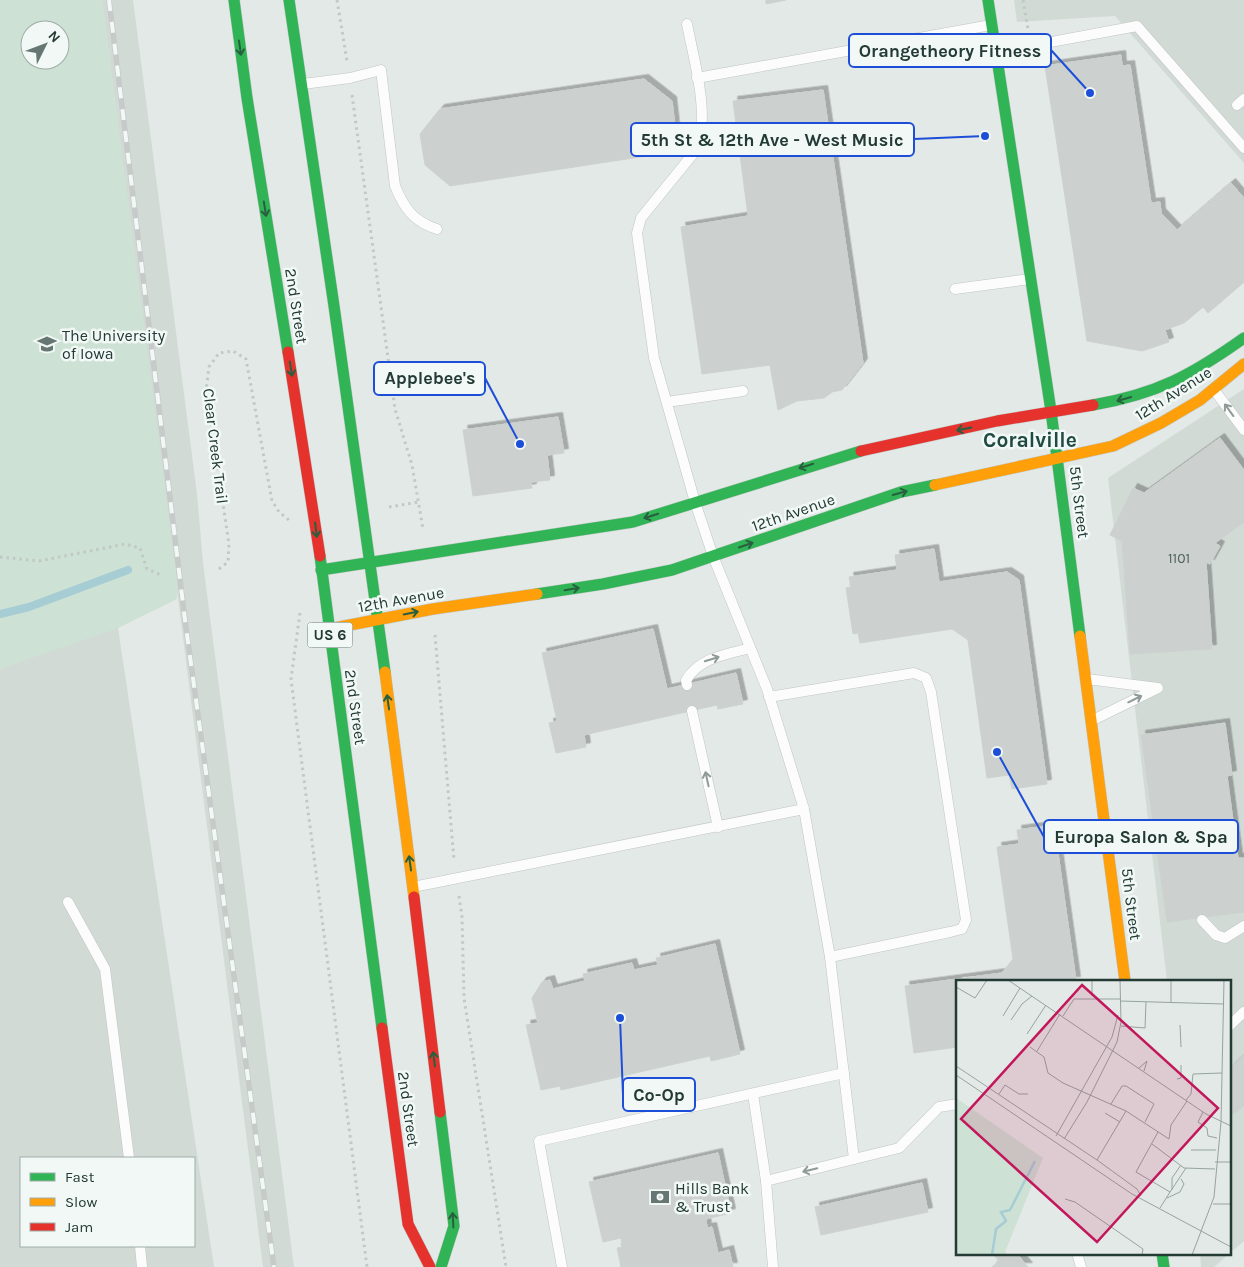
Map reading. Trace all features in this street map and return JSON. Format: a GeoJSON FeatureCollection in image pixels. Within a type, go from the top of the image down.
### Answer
{"type":"FeatureCollection","features":[{"type":"Feature","properties":{"kind":"main road","name":"2nd Street"},"geometry":{"type":"LineString","coordinates":[[234,0],[321,570],[408,1224],[430,1267]]}},
{"type":"Feature","properties":{"kind":"main road","name":"2nd Street"},"geometry":{"type":"LineString","coordinates":[[289,0],[363,501],[414,887],[454,1226],[441,1267]]}},
{"type":"Feature","properties":{"kind":"main road","name":"5th Street"},"geometry":{"type":"LineString","coordinates":[[988,0],[1058,459],[1125,980]]}},
{"type":"Feature","properties":{"kind":"main road","name":"12th Avenue"},"geometry":{"type":"LineString","coordinates":[[321,570],[370,564],[633,522],[851,452],[1051,411],[1116,402],[1159,389],[1199,369],[1244,338]]}},
{"type":"Feature","properties":{"kind":"main road","name":"12th Avenue"},"geometry":{"type":"LineString","coordinates":[[329,629],[433,609],[603,584],[672,570],[901,492],[1113,446],[1161,424],[1214,389],[1244,364]]}},
{"type":"Feature","properties":{"kind":"main road"},"geometry":{"type":"LineString","coordinates":[[1162,1254],[1164,1267]]}},
{"type":"Feature","properties":{"kind":"lane"},"geometry":{"type":"LineString","coordinates":[[687,24],[698,78],[703,125],[697,149],[640,218],[637,233],[654,358],[695,502],[769,697],[804,809],[830,957],[854,1159]]}},
{"type":"Feature","properties":{"kind":"lane"},"geometry":{"type":"LineString","coordinates":[[698,78],[992,24]]}},
{"type":"Feature","properties":{"kind":"lane"},"geometry":{"type":"LineString","coordinates":[[996,52],[1137,26],[1244,148]]}},
{"type":"Feature","properties":{"kind":"lane"},"geometry":{"type":"LineString","coordinates":[[302,84],[350,78],[381,70],[395,186],[401,202],[414,218],[437,229]]}},
{"type":"Feature","properties":{"kind":"lane"},"geometry":{"type":"LineString","coordinates":[[955,289],[1030,279]]}},
{"type":"Feature","properties":{"kind":"lane"},"geometry":{"type":"LineString","coordinates":[[1214,389],[1244,430]]}},
{"type":"Feature","properties":{"kind":"lane"},"geometry":{"type":"LineString","coordinates":[[667,402],[743,391]]}},
{"type":"Feature","properties":{"kind":"lane"},"geometry":{"type":"LineString","coordinates":[[687,685],[686,680],[702,662],[750,648]]}},
{"type":"Feature","properties":{"kind":"lane"},"geometry":{"type":"LineString","coordinates":[[769,697],[914,673],[926,678],[931,692],[966,920],[962,929],[830,957]]}},
{"type":"Feature","properties":{"kind":"lane"},"geometry":{"type":"LineString","coordinates":[[1086,678],[1158,688],[1092,720]]}},
{"type":"Feature","properties":{"kind":"lane"},"geometry":{"type":"LineString","coordinates":[[692,711],[718,827]]}},
{"type":"Feature","properties":{"kind":"lane"},"geometry":{"type":"LineString","coordinates":[[414,887],[804,809]]}},
{"type":"Feature","properties":{"kind":"lane"},"geometry":{"type":"LineString","coordinates":[[68,902],[106,968],[129,1157]]}},
{"type":"Feature","properties":{"kind":"lane"},"geometry":{"type":"LineString","coordinates":[[1202,920],[1216,935],[1225,938],[1244,926]]}},
{"type":"Feature","properties":{"kind":"lane"},"geometry":{"type":"LineString","coordinates":[[1232,1023],[1244,1012]]}},
{"type":"Feature","properties":{"kind":"lane"},"geometry":{"type":"LineString","coordinates":[[562,1267],[539,1140],[844,1073]]}},
{"type":"Feature","properties":{"kind":"lane"},"geometry":{"type":"LineString","coordinates":[[752,1094],[766,1181],[773,1267]]}},
{"type":"Feature","properties":{"kind":"lane"},"geometry":{"type":"LineString","coordinates":[[766,1181],[900,1148],[939,1107],[956,1104]]}},
{"type":"Feature","properties":{"kind":"lane"},"geometry":{"type":"LineString","coordinates":[[140,1247],[142,1267]]}},
{"type":"Feature","properties":{"kind":"lane"},"geometry":{"type":"LineString","coordinates":[[1077,1254],[1081,1267]]}},
{"type":"Feature","properties":{"kind":"path"},"geometry":{"type":"LineString","coordinates":[[336,0],[350,78],[395,408],[409,456],[419,502],[425,555]]}},
{"type":"Feature","properties":{"kind":"path"},"geometry":{"type":"LineString","coordinates":[[1022,0],[1028,32]]}},
{"type":"Feature","properties":{"kind":"path","name":"Clear Creek Trail"},"geometry":{"type":"LineString","coordinates":[[219,569],[228,562],[229,544],[206,391],[209,367],[219,353],[233,351],[246,358],[272,501],[285,518],[293,521]]}},
{"type":"Feature","properties":{"kind":"path"},"geometry":{"type":"LineString","coordinates":[[386,508],[419,502]]}},
{"type":"Feature","properties":{"kind":"path"},"geometry":{"type":"LineString","coordinates":[[0,557],[39,561],[125,544],[140,548],[147,569],[161,575]]}},
{"type":"Feature","properties":{"kind":"path"},"geometry":{"type":"LineString","coordinates":[[433,609],[456,880],[462,918],[464,998],[506,1267]]}},
{"type":"Feature","properties":{"kind":"path"},"geometry":{"type":"LineString","coordinates":[[300,611],[293,651],[291,679],[367,1267]]}},
{"type":"Feature","properties":{"kind":"shaded area"},"geometry":{"type":"Polygon","coordinates":[[[0,0],[65,0],[67,20],[20,20],[20,70],[70,70],[70,59],[118,628],[214,1267],[0,1267],[0,0]]]}},
{"type":"Feature","properties":{"kind":"shaded area"},"geometry":{"type":"Polygon","coordinates":[[[102,0],[133,0],[197,494],[203,563],[294,1267],[263,1267],[102,0]]]}},
{"type":"Feature","properties":{"kind":"shaded area"},"geometry":{"type":"Polygon","coordinates":[[[1014,0],[1244,0],[1244,163],[1115,16],[1017,22],[1014,0]]]}},
{"type":"Feature","properties":{"kind":"shaded area"},"geometry":{"type":"Polygon","coordinates":[[[1244,389],[1244,1241],[1232,1251],[1232,980],[1167,980],[1108,478],[1244,389]]]}},
{"type":"Feature","properties":{"kind":"shaded area"},"geometry":{"type":"Polygon","coordinates":[[[1200,1254],[1229,1254],[1214,1267],[1201,1267],[1200,1254]]]}},
{"type":"Feature","properties":{"kind":"green space","name":"The University of Iowa"},"geometry":{"type":"Polygon","coordinates":[[[0,0],[102,0],[177,580],[177,599],[118,628],[0,669],[0,0]]]}},
{"type":"Feature","properties":{"kind":"building"},"geometry":{"type":"Polygon","coordinates":[[[766,0],[786,0],[766,4],[766,0]]]}},
{"type":"Feature","properties":{"kind":"building"},"geometry":{"type":"Polygon","coordinates":[[[1121,55],[1122,66],[1130,65],[1151,203],[1160,202],[1161,213],[1177,230],[1231,183],[1244,198],[1244,282],[1208,313],[1203,307],[1184,323],[1165,330],[1169,342],[1142,351],[1087,341],[1045,66],[1121,55]]]}},
{"type":"Feature","properties":{"kind":"building"},"geometry":{"type":"Polygon","coordinates":[[[644,79],[672,101],[675,127],[653,155],[450,186],[425,165],[420,134],[440,109],[644,79]]]}},
{"type":"Feature","properties":{"kind":"building"},"geometry":{"type":"Polygon","coordinates":[[[823,90],[863,363],[842,390],[832,392],[824,398],[797,401],[778,410],[770,365],[702,374],[681,227],[748,216],[733,101],[823,90]]]}},
{"type":"Feature","properties":{"kind":"building"},"geometry":{"type":"Polygon","coordinates":[[[558,417],[564,453],[547,455],[550,480],[531,482],[532,488],[473,496],[463,430],[558,417]]]}},
{"type":"Feature","properties":{"kind":"building"},"geometry":{"type":"Polygon","coordinates":[[[1220,438],[1244,470],[1244,522],[1215,543],[1220,546],[1210,564],[1206,562],[1212,649],[1130,654],[1122,541],[1110,535],[1133,488],[1144,493],[1220,438]]]}},
{"type":"Feature","properties":{"kind":"building"},"geometry":{"type":"Polygon","coordinates":[[[934,549],[939,582],[1007,572],[1019,580],[1047,784],[1012,789],[1009,775],[987,778],[968,640],[952,629],[860,643],[858,633],[853,634],[846,588],[851,587],[849,577],[897,570],[895,555],[934,549]]]}},
{"type":"Feature","properties":{"kind":"building"},"geometry":{"type":"Polygon","coordinates":[[[653,629],[667,689],[736,673],[743,704],[718,709],[717,705],[584,735],[586,747],[556,753],[549,723],[557,721],[542,653],[653,629]]]}},
{"type":"Feature","properties":{"kind":"building"},"geometry":{"type":"Polygon","coordinates":[[[1225,723],[1232,775],[1227,776],[1238,858],[1244,858],[1244,912],[1167,922],[1141,735],[1225,723]]]}},
{"type":"Feature","properties":{"kind":"building"},"geometry":{"type":"Polygon","coordinates":[[[1054,825],[1076,980],[956,980],[956,1047],[914,1053],[905,986],[1002,973],[1013,959],[997,847],[1019,844],[1017,830],[1054,825]]]}},
{"type":"Feature","properties":{"kind":"building"},"geometry":{"type":"Polygon","coordinates":[[[715,944],[740,1054],[711,1061],[710,1056],[561,1090],[560,1086],[541,1090],[526,1025],[538,1023],[532,998],[542,982],[550,980],[553,989],[585,981],[583,974],[632,963],[634,970],[658,965],[656,958],[715,944]]]}},
{"type":"Feature","properties":{"kind":"building"},"geometry":{"type":"Polygon","coordinates":[[[1244,1055],[1244,1104],[1232,1115],[1232,1066],[1244,1055]]]}},
{"type":"Feature","properties":{"kind":"building","name":"Hills Bank & Trust"},"geometry":{"type":"Polygon","coordinates":[[[718,1153],[731,1213],[706,1219],[707,1228],[712,1227],[718,1253],[729,1250],[733,1267],[621,1267],[617,1248],[622,1247],[621,1238],[603,1242],[589,1182],[718,1153]]]}},
{"type":"Feature","properties":{"kind":"building"},"geometry":{"type":"Polygon","coordinates":[[[922,1183],[928,1212],[821,1235],[815,1207],[922,1183]]]}},
{"type":"Feature","properties":{"kind":"building"},"geometry":{"type":"Polygon","coordinates":[[[993,1254],[1017,1254],[1028,1267],[992,1267],[999,1261],[993,1254]]]}},
{"type":"Feature","properties":{"kind":"waterway"},"geometry":{"type":"LineString","coordinates":[[0,614],[29,607],[128,570]]}},
{"type":"Feature","properties":{"kind":"railway"},"geometry":{"type":"LineString","coordinates":[[109,0],[185,620],[274,1267]]}},
{"type":"Feature","properties":{"kind":"traffic: fast"},"geometry":{"type":"LineString","coordinates":[[234,0],[247,98],[288,352]]}},
{"type":"Feature","properties":{"kind":"traffic: fast"},"geometry":{"type":"LineString","coordinates":[[289,0],[385,672]]}},
{"type":"Feature","properties":{"kind":"traffic: fast"},"geometry":{"type":"LineString","coordinates":[[988,0],[1051,411],[1080,636]]}},
{"type":"Feature","properties":{"kind":"traffic: fast"},"geometry":{"type":"LineString","coordinates":[[1093,405],[1155,389],[1190,373],[1244,338]]}},
{"type":"Feature","properties":{"kind":"traffic: fast"},"geometry":{"type":"LineString","coordinates":[[321,570],[633,522],[861,451]]}},
{"type":"Feature","properties":{"kind":"traffic: fast"},"geometry":{"type":"LineString","coordinates":[[537,594],[603,584],[672,570],[901,492],[935,485]]}},
{"type":"Feature","properties":{"kind":"traffic: fast"},"geometry":{"type":"LineString","coordinates":[[320,556],[382,1028]]}},
{"type":"Feature","properties":{"kind":"traffic: fast"},"geometry":{"type":"LineString","coordinates":[[440,1112],[454,1226],[441,1267]]}},
{"type":"Feature","properties":{"kind":"traffic: fast"},"geometry":{"type":"LineString","coordinates":[[1162,1254],[1164,1267]]}},
{"type":"Feature","properties":{"kind":"traffic: slow"},"geometry":{"type":"LineString","coordinates":[[935,485],[1113,446],[1161,423],[1200,400],[1244,364]]}},
{"type":"Feature","properties":{"kind":"traffic: slow"},"geometry":{"type":"LineString","coordinates":[[329,629],[433,609],[537,594]]}},
{"type":"Feature","properties":{"kind":"traffic: slow"},"geometry":{"type":"LineString","coordinates":[[1080,636],[1125,980]]}},
{"type":"Feature","properties":{"kind":"traffic: slow"},"geometry":{"type":"LineString","coordinates":[[385,672],[414,897]]}},
{"type":"Feature","properties":{"kind":"traffic: jam"},"geometry":{"type":"LineString","coordinates":[[288,352],[320,556]]}},
{"type":"Feature","properties":{"kind":"traffic: jam"},"geometry":{"type":"LineString","coordinates":[[861,451],[997,421],[1093,405]]}},
{"type":"Feature","properties":{"kind":"traffic: jam"},"geometry":{"type":"LineString","coordinates":[[414,897],[440,1112]]}},
{"type":"Feature","properties":{"kind":"traffic: jam"},"geometry":{"type":"LineString","coordinates":[[382,1028],[408,1224],[430,1267]]}},
{"type":"Feature","properties":{"kind":"place","name":"Orangetheory Fitness"},"geometry":{"type":"Point","coordinates":[1090,93]}},
{"type":"Feature","properties":{"kind":"place","name":"5th St & 12th Ave - West Music"},"geometry":{"type":"Point","coordinates":[985,136]}},
{"type":"Feature","properties":{"kind":"place","name":"The University of Iowa"},"geometry":{"type":"Point","coordinates":[47,344]}},
{"type":"Feature","properties":{"kind":"place","name":"Applebee's"},"geometry":{"type":"Point","coordinates":[520,444]}},
{"type":"Feature","properties":{"kind":"place","name":"Europa Salon & Spa"},"geometry":{"type":"Point","coordinates":[997,752]}},
{"type":"Feature","properties":{"kind":"place","name":"Co-Op"},"geometry":{"type":"Point","coordinates":[620,1018]}},
{"type":"Feature","properties":{"kind":"place","name":"Hills Bank & Trust"},"geometry":{"type":"Point","coordinates":[660,1197]}},
{"type":"Feature","properties":{"kind":"district","name":"Coralville"},"geometry":{"type":"Point","coordinates":[1030,440]}}]}
